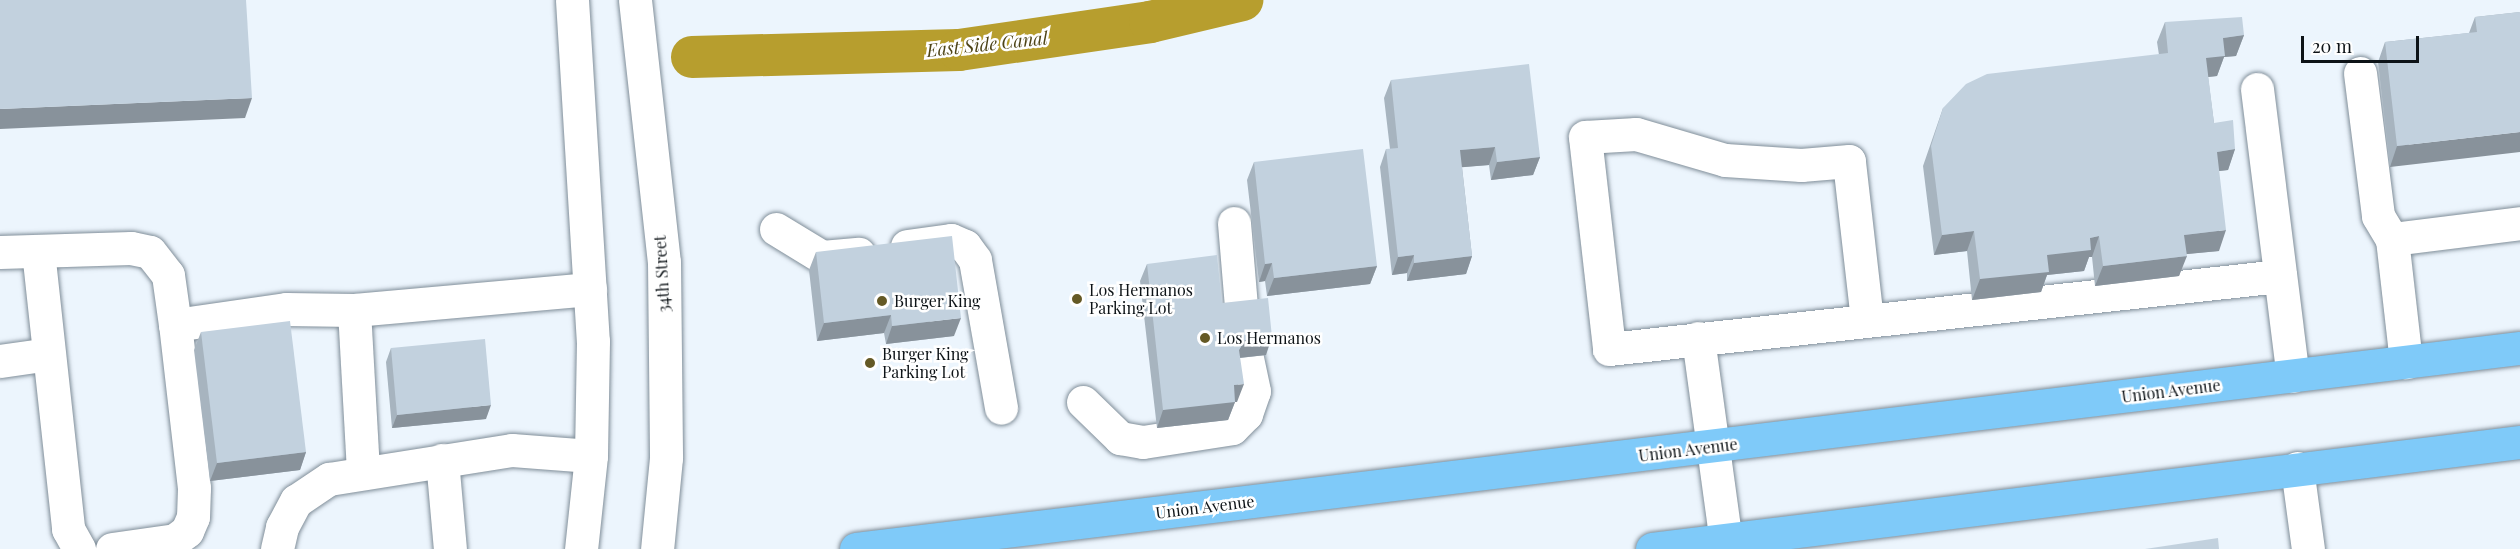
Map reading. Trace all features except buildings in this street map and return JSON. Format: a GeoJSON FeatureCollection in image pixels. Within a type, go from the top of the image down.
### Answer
{"type":"FeatureCollection","features":[{"type":"Feature","properties":{"kind":"main road","name":"Union Avenue"},"geometry":{"type":"LineString","coordinates":[[856,549],[2520,348]]}},
{"type":"Feature","properties":{"kind":"main road"},"geometry":{"type":"LineString","coordinates":[[1652,549],[1726,545],[2297,468],[2520,442]]}},
{"type":"Feature","properties":{"kind":"street"},"geometry":{"type":"LineString","coordinates":[[572,0],[593,341],[591,456],[581,549]]}},
{"type":"Feature","properties":{"kind":"street","name":"34th Street"},"geometry":{"type":"LineString","coordinates":[[635,0],[664,262],[666,458],[657,549]]}},
{"type":"Feature","properties":{"kind":"street"},"geometry":{"type":"LineString","coordinates":[[2360,73],[2378,216],[2392,239],[2406,362]]}},
{"type":"Feature","properties":{"kind":"street"},"geometry":{"type":"LineString","coordinates":[[2258,89],[2293,376]]}},
{"type":"Feature","properties":{"kind":"street"},"geometry":{"type":"LineString","coordinates":[[1867,320],[1849,161],[1801,165],[1725,160],[1636,134],[1585,137],[1609,349],[2280,276]]}},
{"type":"Feature","properties":{"kind":"street"},"geometry":{"type":"LineString","coordinates":[[1234,223],[1242,318]]}},
{"type":"Feature","properties":{"kind":"street"},"geometry":{"type":"LineString","coordinates":[[2392,239],[2520,223]]}},
{"type":"Feature","properties":{"kind":"street"},"geometry":{"type":"LineString","coordinates":[[776,229],[822,257],[951,240],[965,246],[975,260],[1000,408]]}},
{"type":"Feature","properties":{"kind":"street"},"geometry":{"type":"LineString","coordinates":[[0,252],[131,248],[150,252],[168,275],[194,488],[193,517],[186,531],[175,540],[112,549]]}},
{"type":"Feature","properties":{"kind":"street"},"geometry":{"type":"LineString","coordinates":[[38,251],[68,529],[80,549]]}},
{"type":"Feature","properties":{"kind":"street"},"geometry":{"type":"LineString","coordinates":[[175,325],[286,309],[354,310],[590,289]]}},
{"type":"Feature","properties":{"kind":"street"},"geometry":{"type":"LineString","coordinates":[[354,310],[363,473]]}},
{"type":"Feature","properties":{"kind":"street"},"geometry":{"type":"LineString","coordinates":[[1698,338],[1726,545]]}},
{"type":"Feature","properties":{"kind":"street"},"geometry":{"type":"LineString","coordinates":[[0,361],[49,354]]}},
{"type":"Feature","properties":{"kind":"street"},"geometry":{"type":"LineString","coordinates":[[1083,402],[1120,438],[1143,442],[1232,428],[1246,414],[1254,391],[1247,357]]}},
{"type":"Feature","properties":{"kind":"street"},"geometry":{"type":"LineString","coordinates":[[277,549],[282,526],[296,501],[329,479],[512,450],[591,456]]}},
{"type":"Feature","properties":{"kind":"street"},"geometry":{"type":"LineString","coordinates":[[441,460],[450,549]]}},
{"type":"Feature","properties":{"kind":"street"},"geometry":{"type":"LineString","coordinates":[[2297,468],[2308,549]]}},
{"type":"Feature","properties":{"kind":"waterway","name":"East Side Canal"},"geometry":{"type":"LineString","coordinates":[[692,57],[959,50],[1150,22],[1242,0]]}},
{"type":"Feature","properties":{"kind":"place","name":"Los Hermanos Parking Lot"},"geometry":{"type":"Point","coordinates":[1077,299]}},
{"type":"Feature","properties":{"kind":"place","name":"Burger King"},"geometry":{"type":"Point","coordinates":[882,301]}},
{"type":"Feature","properties":{"kind":"place","name":"Los Hermanos"},"geometry":{"type":"Point","coordinates":[1205,338]}},
{"type":"Feature","properties":{"kind":"place","name":"Burger King Parking Lot"},"geometry":{"type":"Point","coordinates":[870,363]}}]}
